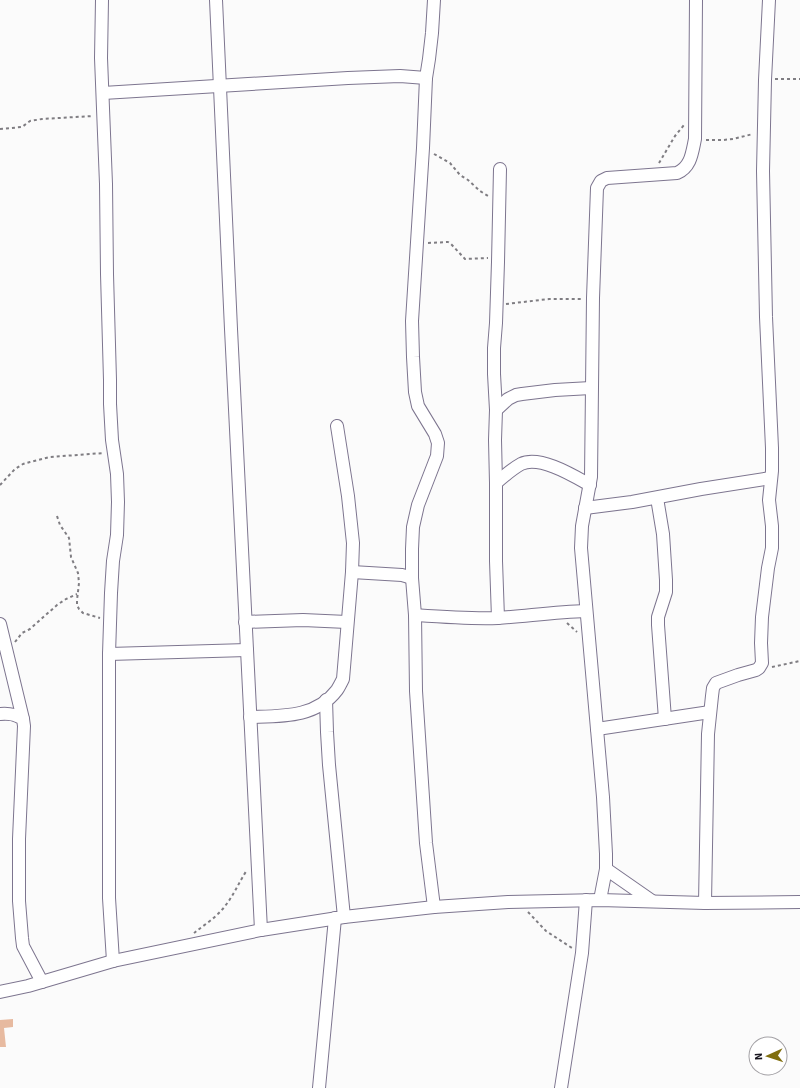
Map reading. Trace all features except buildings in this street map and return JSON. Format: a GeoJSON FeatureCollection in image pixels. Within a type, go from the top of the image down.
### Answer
{"type":"FeatureCollection","features":[{"type":"Feature","properties":{"kind":"street"},"geometry":{"type":"LineString","coordinates":[[102,0],[101,58],[106,184],[110,404],[117,474],[118,523],[113,561],[109,654],[108,898],[113,961]]}},
{"type":"Feature","properties":{"kind":"street"},"geometry":{"type":"LineString","coordinates":[[216,0],[261,930]]}},
{"type":"Feature","properties":{"kind":"street"},"geometry":{"type":"LineString","coordinates":[[434,0],[426,78],[412,322],[418,406],[436,434],[438,443],[437,456],[418,505],[413,527],[412,578],[415,615],[416,691],[423,803],[426,843],[434,907]]}},
{"type":"Feature","properties":{"kind":"street"},"geometry":{"type":"LineString","coordinates":[[600,900],[606,870],[603,797],[581,548],[582,526],[590,486],[592,456],[591,388],[597,188],[598,184],[606,178],[677,173],[686,167],[691,157],[695,140],[696,0]]}},
{"type":"Feature","properties":{"kind":"street"},"geometry":{"type":"LineString","coordinates":[[705,903],[708,742],[713,688],[716,684],[738,675],[756,670],[762,663],[762,617],[772,548],[772,526],[769,507],[772,448],[763,208],[765,80],[769,0]]}},
{"type":"Feature","properties":{"kind":"street"},"geometry":{"type":"LineString","coordinates":[[103,93],[348,78],[400,76],[426,78]]}},
{"type":"Feature","properties":{"kind":"street"},"geometry":{"type":"LineString","coordinates":[[498,618],[496,561],[496,410],[494,367],[500,169]]}},
{"type":"Feature","properties":{"kind":"street"},"geometry":{"type":"LineString","coordinates":[[496,410],[516,395],[555,390],[591,388]]}},
{"type":"Feature","properties":{"kind":"street"},"geometry":{"type":"LineString","coordinates":[[250,718],[295,714],[311,710],[326,700],[337,690],[343,679],[353,543],[347,488],[337,426]]}},
{"type":"Feature","properties":{"kind":"street"},"geometry":{"type":"LineString","coordinates":[[496,483],[522,464],[536,462],[566,472],[590,486]]}},
{"type":"Feature","properties":{"kind":"street"},"geometry":{"type":"LineString","coordinates":[[585,508],[616,505],[771,478]]}},
{"type":"Feature","properties":{"kind":"street"},"geometry":{"type":"LineString","coordinates":[[657,498],[663,534],[666,580],[666,592],[658,617],[664,719]]}},
{"type":"Feature","properties":{"kind":"street"},"geometry":{"type":"LineString","coordinates":[[352,572],[402,575],[412,578]]}},
{"type":"Feature","properties":{"kind":"street"},"geometry":{"type":"LineString","coordinates":[[415,615],[442,618],[498,618],[554,612],[586,611]]}},
{"type":"Feature","properties":{"kind":"street"},"geometry":{"type":"LineString","coordinates":[[245,622],[303,620],[347,622]]}},
{"type":"Feature","properties":{"kind":"street"},"geometry":{"type":"LineString","coordinates":[[0,624],[24,726],[19,839],[19,902],[22,938],[23,946],[42,982]]}},
{"type":"Feature","properties":{"kind":"street"},"geometry":{"type":"LineString","coordinates":[[109,654],[247,650]]}},
{"type":"Feature","properties":{"kind":"street"},"geometry":{"type":"LineString","coordinates":[[319,1088],[340,918],[326,700]]}},
{"type":"Feature","properties":{"kind":"street"},"geometry":{"type":"LineString","coordinates":[[597,729],[710,712]]}},
{"type":"Feature","properties":{"kind":"street"},"geometry":{"type":"LineString","coordinates":[[0,714],[9,713],[23,719]]}},
{"type":"Feature","properties":{"kind":"street"},"geometry":{"type":"LineString","coordinates":[[606,870],[652,901]]}},
{"type":"Feature","properties":{"kind":"street"},"geometry":{"type":"LineString","coordinates":[[0,992],[42,982],[113,961],[261,930],[340,918],[434,907],[508,902],[586,900],[705,903],[800,902]]}},
{"type":"Feature","properties":{"kind":"street"},"geometry":{"type":"LineString","coordinates":[[561,1088],[582,953],[586,900]]}},
{"type":"Feature","properties":{"kind":"path"},"geometry":{"type":"LineString","coordinates":[[765,80],[800,79]]}},
{"type":"Feature","properties":{"kind":"path"},"geometry":{"type":"LineString","coordinates":[[650,175],[675,136],[695,110]]}},
{"type":"Feature","properties":{"kind":"path"},"geometry":{"type":"LineString","coordinates":[[0,129],[22,126],[42,119],[103,115]]}},
{"type":"Feature","properties":{"kind":"path"},"geometry":{"type":"LineString","coordinates":[[695,140],[728,139],[764,132]]}},
{"type":"Feature","properties":{"kind":"path"},"geometry":{"type":"LineString","coordinates":[[423,148],[450,163],[460,175],[480,191],[499,202]]}},
{"type":"Feature","properties":{"kind":"path"},"geometry":{"type":"LineString","coordinates":[[417,243],[448,242],[454,246],[465,260],[489,258],[498,262]]}},
{"type":"Feature","properties":{"kind":"path"},"geometry":{"type":"LineString","coordinates":[[497,296],[505,304],[549,299],[593,298]]}},
{"type":"Feature","properties":{"kind":"path"},"geometry":{"type":"LineString","coordinates":[[0,485],[22,464],[50,457],[114,452]]}},
{"type":"Feature","properties":{"kind":"path"},"geometry":{"type":"LineString","coordinates":[[57,516],[69,538],[71,557],[78,573],[79,583],[76,600],[79,609],[83,612],[111,621]]}},
{"type":"Feature","properties":{"kind":"path"},"geometry":{"type":"LineString","coordinates":[[8,657],[15,641],[22,632],[30,629],[66,599],[77,594]]}},
{"type":"Feature","properties":{"kind":"path"},"geometry":{"type":"LineString","coordinates":[[554,612],[589,645]]}},
{"type":"Feature","properties":{"kind":"path"},"geometry":{"type":"LineString","coordinates":[[759,668],[767,668],[800,661]]}},
{"type":"Feature","properties":{"kind":"path"},"geometry":{"type":"LineString","coordinates":[[190,935],[209,922],[224,908],[257,856]]}},
{"type":"Feature","properties":{"kind":"path"},"geometry":{"type":"LineString","coordinates":[[519,902],[546,931],[582,953]]}}]}
